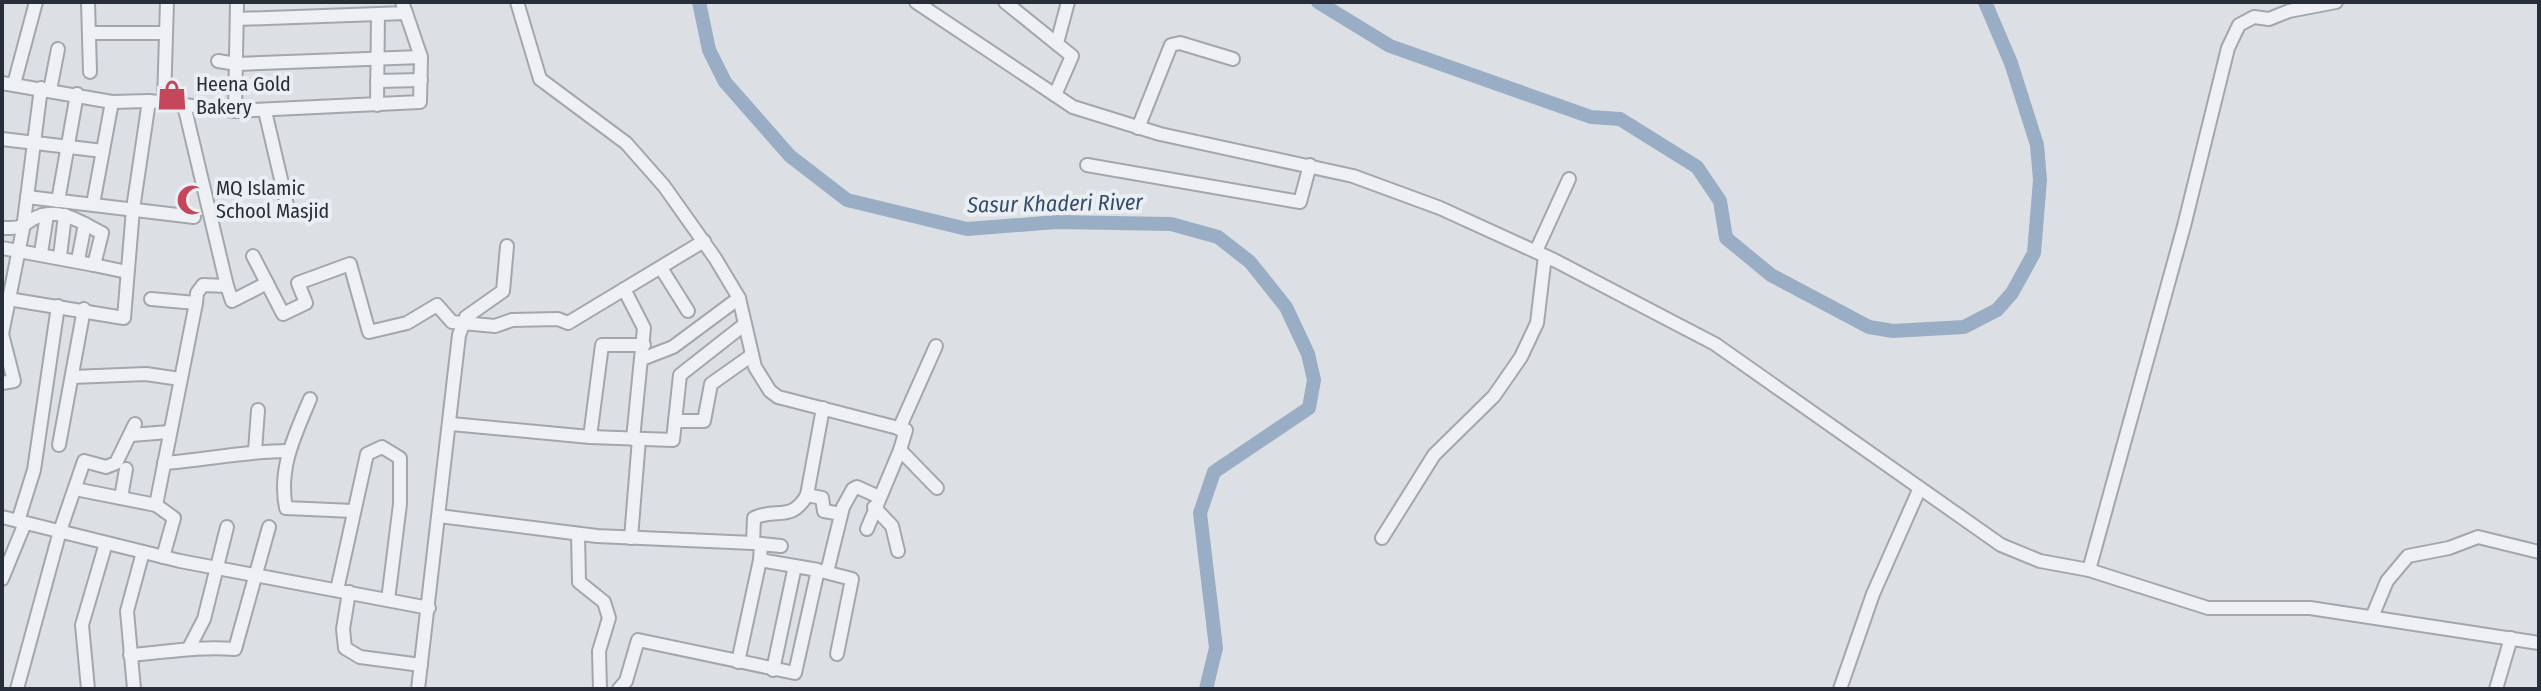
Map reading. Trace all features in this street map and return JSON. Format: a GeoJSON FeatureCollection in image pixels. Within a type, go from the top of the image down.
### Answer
{"type":"FeatureCollection","features":[{"type":"Feature","properties":{"kind":"street"},"geometry":{"type":"LineString","coordinates":[[36,2],[8,84],[112,102],[164,102],[235,111],[418,104],[421,57],[404,8],[378,14],[237,19]]}},
{"type":"Feature","properties":{"kind":"street"},"geometry":{"type":"LineString","coordinates":[[88,2],[90,72]]}},
{"type":"Feature","properties":{"kind":"street"},"geometry":{"type":"LineString","coordinates":[[164,102],[167,2]]}},
{"type":"Feature","properties":{"kind":"street"},"geometry":{"type":"LineString","coordinates":[[235,111],[237,2]]}},
{"type":"Feature","properties":{"kind":"street"},"geometry":{"type":"LineString","coordinates":[[517,2],[540,79],[626,143],[664,186],[704,241],[739,298],[752,355],[773,394],[906,431],[867,529]]}},
{"type":"Feature","properties":{"kind":"street"},"geometry":{"type":"LineString","coordinates":[[1005,2],[1072,56],[1055,95]]}},
{"type":"Feature","properties":{"kind":"street"},"geometry":{"type":"LineString","coordinates":[[1057,43],[1068,2]]}},
{"type":"Feature","properties":{"kind":"street"},"geometry":{"type":"LineString","coordinates":[[2089,570],[2184,226],[2228,48],[2239,25],[2254,17],[2269,19],[2289,11],[2336,2]]}},
{"type":"Feature","properties":{"kind":"street"},"geometry":{"type":"LineString","coordinates":[[919,3],[1073,107],[1138,128],[1310,165],[1440,208],[1540,253],[1715,344],[2001,545],[2040,561],[2089,570],[2208,608],[2310,608],[2539,643]]}},
{"type":"Feature","properties":{"kind":"street"},"geometry":{"type":"LineString","coordinates":[[377,105],[378,14]]}},
{"type":"Feature","properties":{"kind":"street"},"geometry":{"type":"LineString","coordinates":[[90,33],[166,33]]}},
{"type":"Feature","properties":{"kind":"street"},"geometry":{"type":"LineString","coordinates":[[1138,128],[1171,45],[1180,43],[1233,59]]}},
{"type":"Feature","properties":{"kind":"street"},"geometry":{"type":"LineString","coordinates":[[2,383],[14,381],[2,334],[5,298],[23,229],[33,142],[58,49]]}},
{"type":"Feature","properties":{"kind":"street"},"geometry":{"type":"LineString","coordinates":[[218,61],[237,64],[421,57]]}},
{"type":"Feature","properties":{"kind":"street"},"geometry":{"type":"LineString","coordinates":[[377,81],[421,80]]}},
{"type":"Feature","properties":{"kind":"street"},"geometry":{"type":"LineString","coordinates":[[58,201],[77,94]]}},
{"type":"Feature","properties":{"kind":"street"},"geometry":{"type":"LineString","coordinates":[[5,298],[124,318],[133,209],[149,101]]}},
{"type":"Feature","properties":{"kind":"street"},"geometry":{"type":"LineString","coordinates":[[93,204],[112,102]]}},
{"type":"Feature","properties":{"kind":"street"},"geometry":{"type":"LineString","coordinates":[[184,105],[232,301],[267,283]]}},
{"type":"Feature","properties":{"kind":"street"},"geometry":{"type":"LineString","coordinates":[[265,111],[287,205]]}},
{"type":"Feature","properties":{"kind":"street"},"geometry":{"type":"LineString","coordinates":[[2,139],[103,151]]}},
{"type":"Feature","properties":{"kind":"street"},"geometry":{"type":"LineString","coordinates":[[1087,165],[1300,202],[1310,165]]}},
{"type":"Feature","properties":{"kind":"street"},"geometry":{"type":"LineString","coordinates":[[1382,538],[1434,455],[1494,396],[1521,357],[1537,323],[1540,253],[1569,179]]}},
{"type":"Feature","properties":{"kind":"street"},"geometry":{"type":"LineString","coordinates":[[27,197],[194,217]]}},
{"type":"Feature","properties":{"kind":"street"},"geometry":{"type":"LineString","coordinates":[[41,253],[47,215]]}},
{"type":"Feature","properties":{"kind":"street"},"geometry":{"type":"LineString","coordinates":[[2,228],[23,229],[47,215],[65,215],[102,233],[94,265]]}},
{"type":"Feature","properties":{"kind":"street"},"geometry":{"type":"LineString","coordinates":[[60,256],[65,215]]}},
{"type":"Feature","properties":{"kind":"street"},"geometry":{"type":"LineString","coordinates":[[78,260],[85,224]]}},
{"type":"Feature","properties":{"kind":"street"},"geometry":{"type":"LineString","coordinates":[[253,256],[283,314],[306,303],[298,283],[350,264],[369,332],[407,323],[437,305],[452,322],[495,326],[512,320],[558,319],[568,323],[704,241]]}},
{"type":"Feature","properties":{"kind":"street"},"geometry":{"type":"LineString","coordinates":[[418,689],[464,323],[466,317],[503,291],[507,246]]}},
{"type":"Feature","properties":{"kind":"street"},"geometry":{"type":"LineString","coordinates":[[2,248],[60,256],[127,272]]}},
{"type":"Feature","properties":{"kind":"street"},"geometry":{"type":"LineString","coordinates":[[661,268],[688,311]]}},
{"type":"Feature","properties":{"kind":"street"},"geometry":{"type":"LineString","coordinates":[[156,505],[197,293],[203,285],[227,286]]}},
{"type":"Feature","properties":{"kind":"street"},"geometry":{"type":"LineString","coordinates":[[624,289],[643,321],[644,345],[631,538]]}},
{"type":"Feature","properties":{"kind":"street"},"geometry":{"type":"LineString","coordinates":[[642,359],[665,353],[739,298]]}},
{"type":"Feature","properties":{"kind":"street"},"geometry":{"type":"LineString","coordinates":[[151,299],[196,303]]}},
{"type":"Feature","properties":{"kind":"street"},"geometry":{"type":"LineString","coordinates":[[2,579],[22,522],[34,470],[58,306]]}},
{"type":"Feature","properties":{"kind":"street"},"geometry":{"type":"LineString","coordinates":[[59,445],[84,309]]}},
{"type":"Feature","properties":{"kind":"street"},"geometry":{"type":"LineString","coordinates":[[451,424],[670,441],[680,375],[745,324]]}},
{"type":"Feature","properties":{"kind":"street"},"geometry":{"type":"LineString","coordinates":[[590,437],[602,345],[644,345]]}},
{"type":"Feature","properties":{"kind":"street"},"geometry":{"type":"LineString","coordinates":[[899,429],[936,346]]}},
{"type":"Feature","properties":{"kind":"street"},"geometry":{"type":"LineString","coordinates":[[675,421],[704,421],[711,384],[752,355]]}},
{"type":"Feature","properties":{"kind":"street"},"geometry":{"type":"LineString","coordinates":[[72,377],[146,374],[180,379]]}},
{"type":"Feature","properties":{"kind":"street"},"geometry":{"type":"LineString","coordinates":[[310,399],[287,451],[286,508],[353,511]]}},
{"type":"Feature","properties":{"kind":"street"},"geometry":{"type":"LineString","coordinates":[[738,662],[760,560],[757,516],[794,511],[807,495],[823,408]]}},
{"type":"Feature","properties":{"kind":"street"},"geometry":{"type":"LineString","coordinates":[[255,451],[258,410]]}},
{"type":"Feature","properties":{"kind":"street"},"geometry":{"type":"LineString","coordinates":[[17,689],[60,531],[84,461],[106,467],[116,463],[133,430],[169,432]]}},
{"type":"Feature","properties":{"kind":"street"},"geometry":{"type":"LineString","coordinates":[[388,600],[400,504],[400,458],[382,447],[367,454],[353,511],[343,591],[345,648],[360,657],[421,665]]}},
{"type":"Feature","properties":{"kind":"street"},"geometry":{"type":"LineString","coordinates":[[900,450],[937,488]]}},
{"type":"Feature","properties":{"kind":"street"},"geometry":{"type":"LineString","coordinates":[[164,463],[232,457],[255,451],[287,451]]}},
{"type":"Feature","properties":{"kind":"street"},"geometry":{"type":"LineString","coordinates":[[121,498],[126,469]]}},
{"type":"Feature","properties":{"kind":"street"},"geometry":{"type":"LineString","coordinates":[[619,689],[626,681],[638,640],[791,674],[797,670],[823,571],[841,514],[854,488],[877,502],[892,526],[898,551]]}},
{"type":"Feature","properties":{"kind":"street"},"geometry":{"type":"LineString","coordinates":[[75,489],[156,505],[174,518],[163,557]]}},
{"type":"Feature","properties":{"kind":"street"},"geometry":{"type":"LineString","coordinates":[[1840,689],[1873,594],[1919,490]]}},
{"type":"Feature","properties":{"kind":"street"},"geometry":{"type":"LineString","coordinates":[[807,495],[822,498],[824,511],[841,514]]}},
{"type":"Feature","properties":{"kind":"street"},"geometry":{"type":"LineString","coordinates":[[439,516],[578,535],[781,546]]}},
{"type":"Feature","properties":{"kind":"street"},"geometry":{"type":"LineString","coordinates":[[2,517],[163,557],[429,608]]}},
{"type":"Feature","properties":{"kind":"street"},"geometry":{"type":"LineString","coordinates":[[190,646],[204,619],[227,527]]}},
{"type":"Feature","properties":{"kind":"street"},"geometry":{"type":"LineString","coordinates":[[130,655],[178,651],[190,646],[235,649],[269,527]]}},
{"type":"Feature","properties":{"kind":"street"},"geometry":{"type":"LineString","coordinates":[[578,535],[579,582],[604,602],[609,618],[599,651],[600,689]]}},
{"type":"Feature","properties":{"kind":"street"},"geometry":{"type":"LineString","coordinates":[[2372,617],[2387,581],[2408,556],[2449,548],[2478,537],[2539,552]]}},
{"type":"Feature","properties":{"kind":"street"},"geometry":{"type":"LineString","coordinates":[[88,689],[82,625],[106,543]]}},
{"type":"Feature","properties":{"kind":"street"},"geometry":{"type":"LineString","coordinates":[[134,689],[127,611],[143,552]]}},
{"type":"Feature","properties":{"kind":"street"},"geometry":{"type":"LineString","coordinates":[[760,560],[852,579],[837,654]]}},
{"type":"Feature","properties":{"kind":"street"},"geometry":{"type":"LineString","coordinates":[[773,670],[795,566]]}},
{"type":"Feature","properties":{"kind":"street"},"geometry":{"type":"LineString","coordinates":[[2496,689],[2511,638]]}},
{"type":"Feature","properties":{"kind":"waterway","name":"Sasur Khaderi River"},"geometry":{"type":"LineString","coordinates":[[699,2],[709,50],[725,82],[790,156],[847,200],[967,229],[1057,222],[1171,224],[1218,237],[1250,262],[1286,307],[1308,354],[1314,380],[1309,408],[1214,472],[1200,513],[1216,648],[1206,689]]}},
{"type":"Feature","properties":{"kind":"waterway","name":"Sasur Khaderi River"},"geometry":{"type":"LineString","coordinates":[[1318,2],[1390,46],[1591,117],[1620,119],[1697,167],[1720,201],[1726,238],[1771,275],[1869,327],[1893,331],[1964,327],[1997,310],[2012,293],[2034,253],[2040,180],[2037,145],[2011,63],[1985,2]]}},
{"type":"Feature","properties":{"kind":"place","name":"Heena Gold Bakery"},"geometry":{"type":"Point","coordinates":[172,95]}},
{"type":"Feature","properties":{"kind":"place","name":"MQ Islamic School Masjid"},"geometry":{"type":"Point","coordinates":[192,200]}}]}
